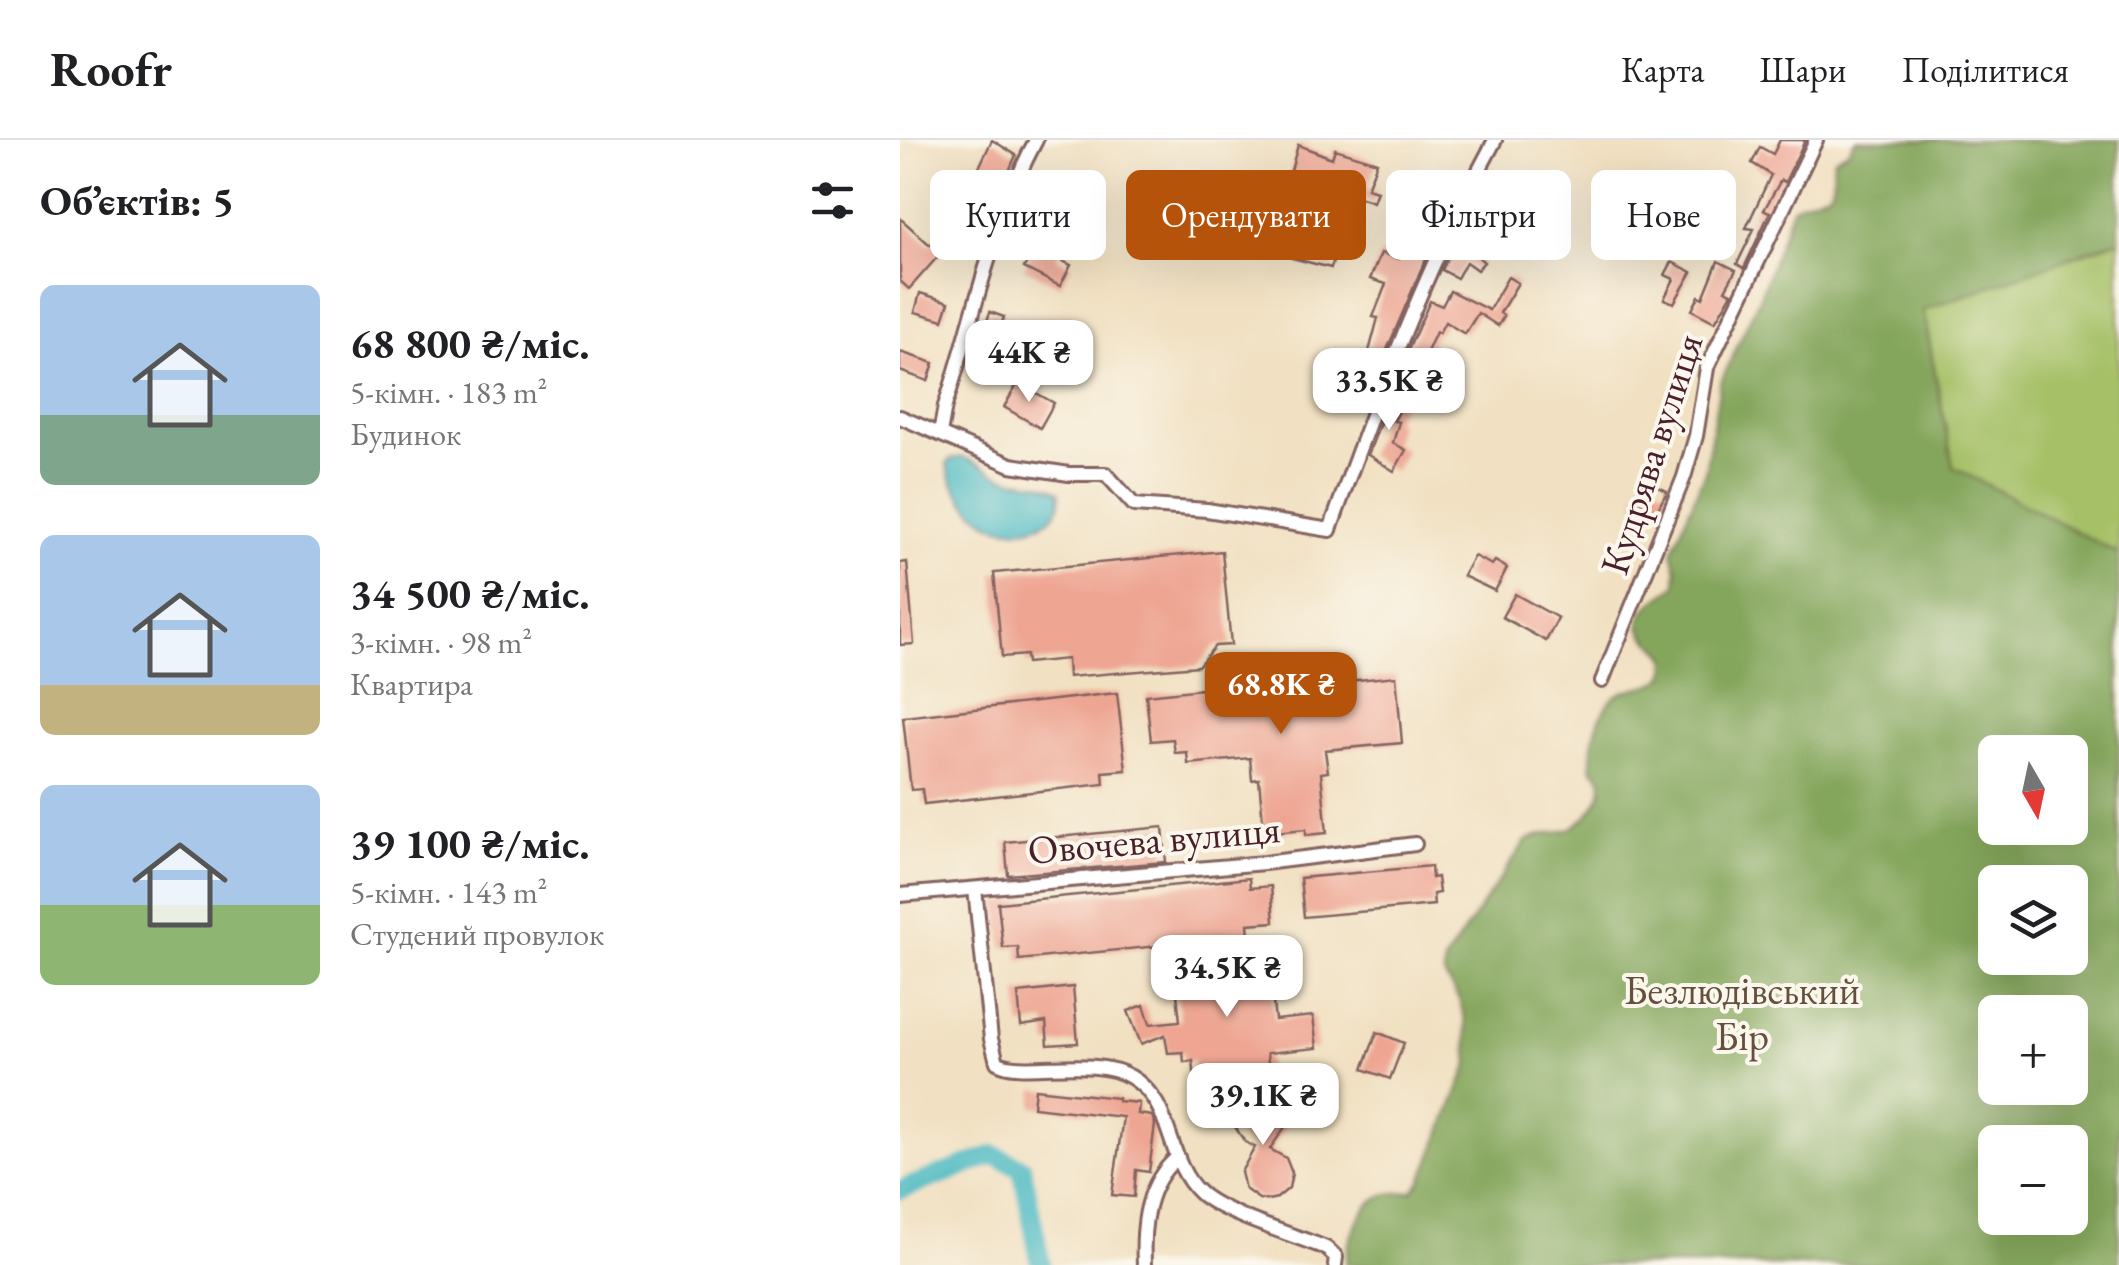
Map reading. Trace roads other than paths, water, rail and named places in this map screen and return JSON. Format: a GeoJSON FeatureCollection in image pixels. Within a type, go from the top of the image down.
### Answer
{"type":"FeatureCollection","features":[{"type":"Feature","properties":{"kind":"street"},"geometry":{"type":"LineString","coordinates":[[940,434],[1000,226],[1036,140]]}},
{"type":"Feature","properties":{"kind":"street"},"geometry":{"type":"LineString","coordinates":[[900,417],[1011,465],[1069,474],[1106,474],[1134,505],[1207,510],[1330,530],[1388,366],[1450,224],[1495,140]]}},
{"type":"Feature","properties":{"kind":"street","name":"Кудрява вулиця"},"geometry":{"type":"LineString","coordinates":[[1602,681],[1684,477],[1696,436],[1707,368],[1816,140]]}},
{"type":"Feature","properties":{"kind":"street","name":"Овочева вулиця"},"geometry":{"type":"LineString","coordinates":[[900,896],[1264,863],[1414,844]]}},
{"type":"Feature","properties":{"kind":"street"},"geometry":{"type":"LineString","coordinates":[[975,889],[997,1062],[1012,1066],[1078,1065],[1130,1076],[1162,1108],[1178,1157],[1201,1194],[1326,1248],[1336,1261]]}},
{"type":"Feature","properties":{"kind":"street"},"geometry":{"type":"LineString","coordinates":[[1144,1265],[1147,1210],[1153,1186],[1166,1166],[1178,1157]]}},
{"type":"Feature","properties":{"kind":"water"},"geometry":{"type":"Polygon","coordinates":[[[962,457],[1003,477],[1059,491],[1057,510],[1044,523],[1024,529],[1004,528],[984,520],[960,495],[950,475],[947,465],[951,459],[962,457]]]}},
{"type":"Feature","properties":{"kind":"waterway"},"geometry":{"type":"LineString","coordinates":[[900,1190],[994,1155],[1022,1168],[1041,1265]]}},
{"type":"Feature","properties":{"kind":"park label","name":"Безлюдівський Бір"},"geometry":{"type":"Point","coordinates":[1742,1013]}}]}
